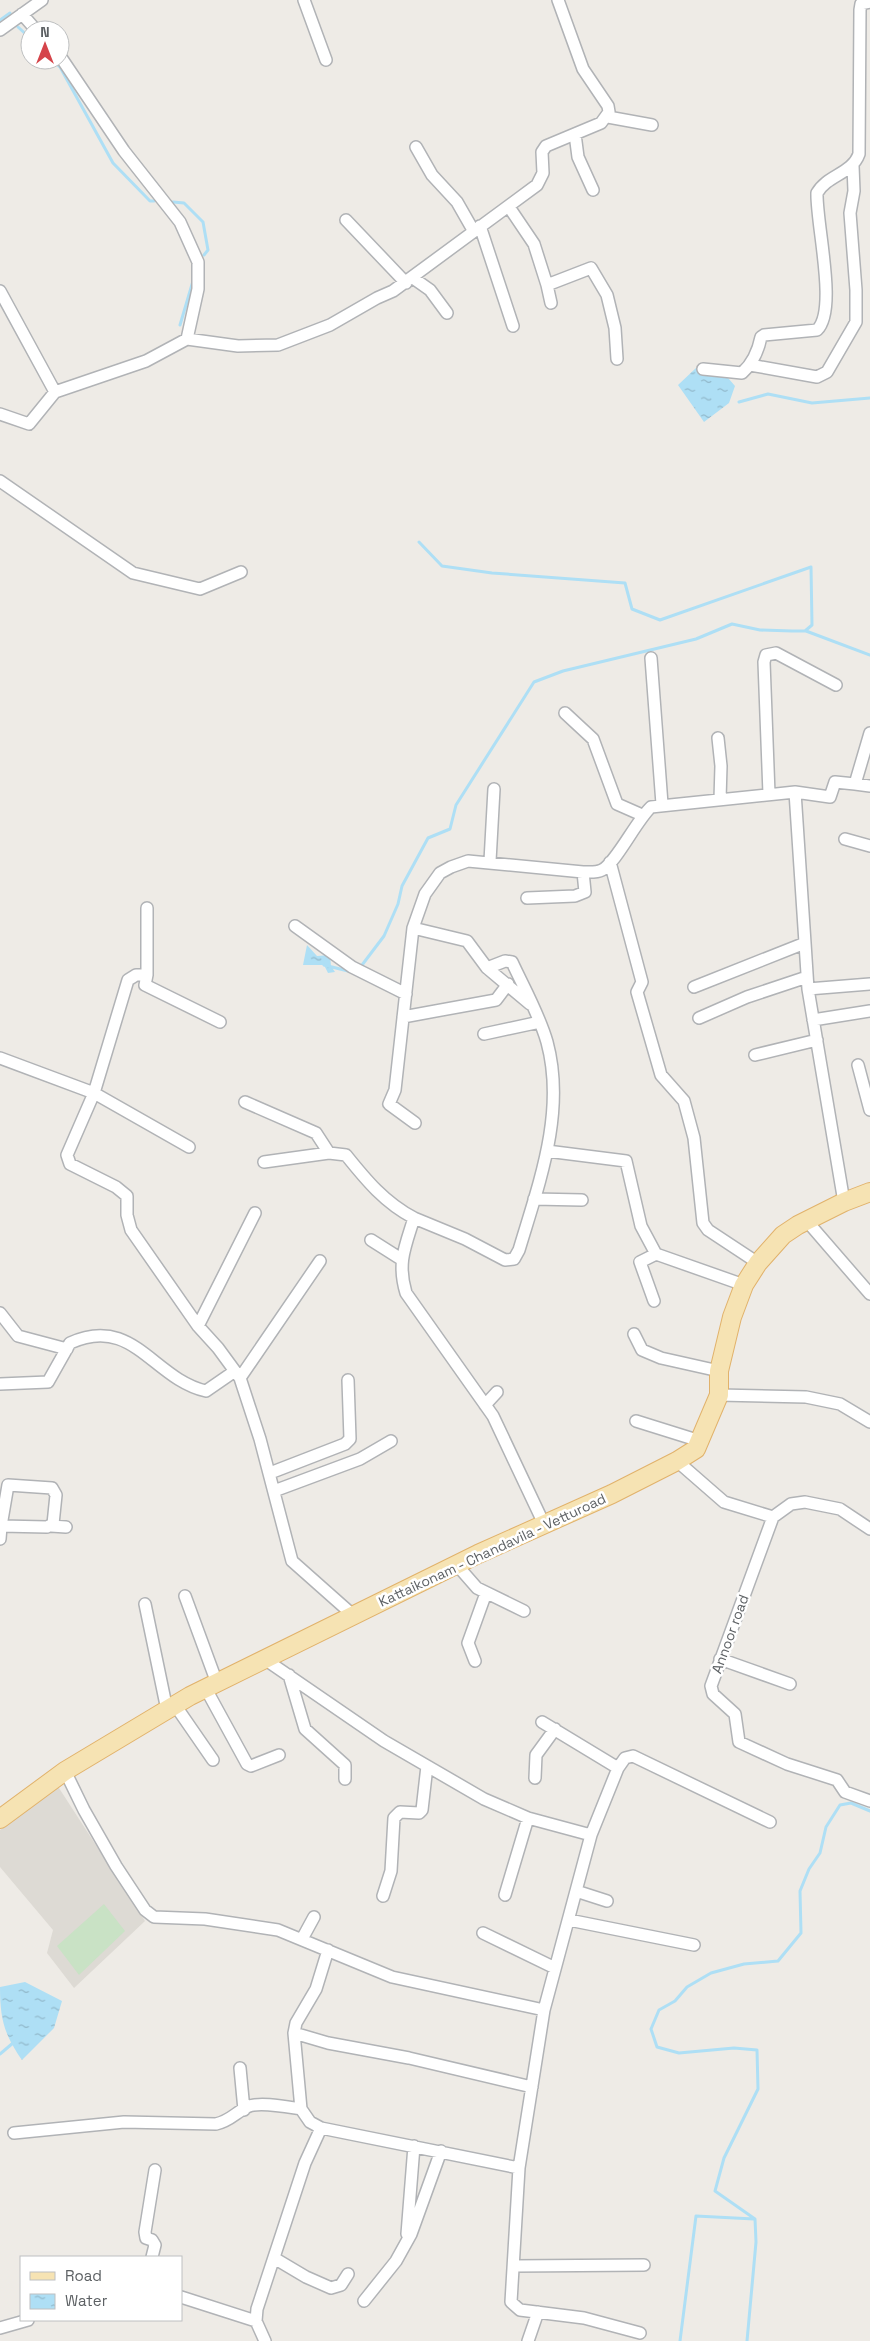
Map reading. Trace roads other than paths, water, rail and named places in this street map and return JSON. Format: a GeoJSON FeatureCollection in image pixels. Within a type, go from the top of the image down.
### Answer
{"type":"FeatureCollection","features":[{"type":"Feature","properties":{"kind":"main road","name":"Kattaikonam - Chandavila - Vetturoad"},"geometry":{"type":"LineString","coordinates":[[1,1814],[65,1772],[171,1708],[263,1658],[354,1616],[456,1564],[677,1462],[696,1449],[719,1395],[719,1371],[732,1317],[744,1285],[758,1263],[783,1235],[806,1220],[870,1192]]}},
{"type":"Feature","properties":{"kind":"street"},"geometry":{"type":"LineString","coordinates":[[0,30],[42,0]]}},
{"type":"Feature","properties":{"kind":"street"},"geometry":{"type":"LineString","coordinates":[[304,0],[326,60]]}},
{"type":"Feature","properties":{"kind":"street"},"geometry":{"type":"LineString","coordinates":[[0,414],[29,424],[55,392],[146,361],[187,339],[238,346],[278,345],[330,325],[409,281],[476,228],[510,207],[542,178],[542,152],[546,146],[601,123],[608,117],[608,106],[583,69],[558,0]]}},
{"type":"Feature","properties":{"kind":"street"},"geometry":{"type":"LineString","coordinates":[[750,366],[817,377],[827,372],[856,322],[856,290],[850,213],[854,191],[853,166],[859,154],[860,4],[870,2]]}},
{"type":"Feature","properties":{"kind":"street"},"geometry":{"type":"LineString","coordinates":[[22,14],[27,20]]}},
{"type":"Feature","properties":{"kind":"street"},"geometry":{"type":"LineString","coordinates":[[69,70],[124,151],[180,222],[198,262],[200,273],[198,289],[187,339]]}},
{"type":"Feature","properties":{"kind":"street"},"geometry":{"type":"LineString","coordinates":[[608,117],[652,125]]}},
{"type":"Feature","properties":{"kind":"street"},"geometry":{"type":"LineString","coordinates":[[575,134],[578,157],[593,190]]}},
{"type":"Feature","properties":{"kind":"street"},"geometry":{"type":"LineString","coordinates":[[416,148],[432,175],[457,202],[476,228],[513,326]]}},
{"type":"Feature","properties":{"kind":"street"},"geometry":{"type":"LineString","coordinates":[[703,369],[742,373],[750,366],[764,335],[817,330],[821,326],[826,292],[817,194],[821,186],[853,166]]}},
{"type":"Feature","properties":{"kind":"street"},"geometry":{"type":"LineString","coordinates":[[510,207],[534,244],[551,304]]}},
{"type":"Feature","properties":{"kind":"street"},"geometry":{"type":"LineString","coordinates":[[346,220],[409,281],[430,290],[447,313]]}},
{"type":"Feature","properties":{"kind":"street"},"geometry":{"type":"LineString","coordinates":[[547,285],[591,268],[607,295],[615,328],[617,359]]}},
{"type":"Feature","properties":{"kind":"street"},"geometry":{"type":"LineString","coordinates":[[0,291],[55,392]]}},
{"type":"Feature","properties":{"kind":"street"},"geometry":{"type":"LineString","coordinates":[[0,481],[133,573],[200,589],[241,572]]}},
{"type":"Feature","properties":{"kind":"street"},"geometry":{"type":"LineString","coordinates":[[769,794],[764,662],[766,655],[776,653],[836,685]]}},
{"type":"Feature","properties":{"kind":"street"},"geometry":{"type":"LineString","coordinates":[[651,658],[662,804]]}},
{"type":"Feature","properties":{"kind":"street"},"geometry":{"type":"LineString","coordinates":[[565,713],[593,739],[617,804],[642,815]]}},
{"type":"Feature","properties":{"kind":"street"},"geometry":{"type":"LineString","coordinates":[[855,784],[870,733]]}},
{"type":"Feature","properties":{"kind":"street"},"geometry":{"type":"LineString","coordinates":[[718,738],[721,766],[720,799]]}},
{"type":"Feature","properties":{"kind":"street"},"geometry":{"type":"LineString","coordinates":[[415,1122],[389,1104],[394,1090],[413,928],[425,894],[440,873],[451,866],[468,861],[490,861],[583,872],[605,869],[625,843],[642,815],[651,807],[662,804],[795,792],[830,797],[835,782],[870,786]]}},
{"type":"Feature","properties":{"kind":"street"},"geometry":{"type":"LineString","coordinates":[[490,861],[494,789]]}},
{"type":"Feature","properties":{"kind":"street"},"geometry":{"type":"LineString","coordinates":[[795,792],[808,989],[844,1202]]}},
{"type":"Feature","properties":{"kind":"street"},"geometry":{"type":"LineString","coordinates":[[845,839],[870,846]]}},
{"type":"Feature","properties":{"kind":"street"},"geometry":{"type":"LineString","coordinates":[[610,862],[642,982],[638,992],[661,1075],[684,1101],[694,1138],[703,1223],[708,1230],[758,1263]]}},
{"type":"Feature","properties":{"kind":"street"},"geometry":{"type":"LineString","coordinates":[[527,898],[575,896],[584,892],[583,872]]}},
{"type":"Feature","properties":{"kind":"street"},"geometry":{"type":"LineString","coordinates":[[147,908],[147,975],[145,985],[220,1022]]}},
{"type":"Feature","properties":{"kind":"street"},"geometry":{"type":"LineString","coordinates":[[296,926],[352,967],[406,994]]}},
{"type":"Feature","properties":{"kind":"street"},"geometry":{"type":"LineString","coordinates":[[413,928],[467,941],[487,968],[534,1007]]}},
{"type":"Feature","properties":{"kind":"street"},"geometry":{"type":"LineString","coordinates":[[694,987],[805,943]]}},
{"type":"Feature","properties":{"kind":"street"},"geometry":{"type":"LineString","coordinates":[[264,1162],[329,1153],[346,1155],[378,1194],[399,1211],[465,1239],[505,1260],[514,1258],[519,1250],[547,1152],[555,1098],[547,1043],[534,1007],[512,962],[505,961],[487,968]]}},
{"type":"Feature","properties":{"kind":"street"},"geometry":{"type":"LineString","coordinates":[[147,975],[136,975],[128,980],[94,1093],[67,1155],[70,1164],[116,1187],[127,1196],[127,1214],[131,1230],[198,1326],[238,1374],[270,1473],[292,1562],[354,1616]]}},
{"type":"Feature","properties":{"kind":"street"},"geometry":{"type":"LineString","coordinates":[[698,1018],[747,997],[807,976]]}},
{"type":"Feature","properties":{"kind":"street"},"geometry":{"type":"LineString","coordinates":[[403,1017],[496,1000],[508,984]]}},
{"type":"Feature","properties":{"kind":"street"},"geometry":{"type":"LineString","coordinates":[[808,989],[870,984]]}},
{"type":"Feature","properties":{"kind":"street"},"geometry":{"type":"LineString","coordinates":[[814,1020],[870,1011]]}},
{"type":"Feature","properties":{"kind":"street"},"geometry":{"type":"LineString","coordinates":[[484,1034],[540,1022]]}},
{"type":"Feature","properties":{"kind":"street"},"geometry":{"type":"LineString","coordinates":[[755,1055],[817,1040]]}},
{"type":"Feature","properties":{"kind":"street"},"geometry":{"type":"LineString","coordinates":[[0,1058],[94,1093],[189,1147]]}},
{"type":"Feature","properties":{"kind":"street"},"geometry":{"type":"LineString","coordinates":[[858,1065],[870,1110]]}},
{"type":"Feature","properties":{"kind":"street"},"geometry":{"type":"LineString","coordinates":[[245,1102],[316,1133],[329,1153]]}},
{"type":"Feature","properties":{"kind":"street"},"geometry":{"type":"LineString","coordinates":[[547,1152],[626,1161],[641,1226],[656,1254],[744,1285]]}},
{"type":"Feature","properties":{"kind":"street"},"geometry":{"type":"LineString","coordinates":[[534,1199],[582,1200]]}},
{"type":"Feature","properties":{"kind":"street"},"geometry":{"type":"LineString","coordinates":[[198,1326],[254,1213]]}},
{"type":"Feature","properties":{"kind":"street"},"geometry":{"type":"LineString","coordinates":[[414,1218],[401,1259],[401,1276],[406,1293],[485,1405],[513,1456],[544,1524]]}},
{"type":"Feature","properties":{"kind":"street"},"geometry":{"type":"LineString","coordinates":[[806,1220],[870,1294]]}},
{"type":"Feature","properties":{"kind":"street"},"geometry":{"type":"LineString","coordinates":[[371,1240],[401,1259]]}},
{"type":"Feature","properties":{"kind":"street"},"geometry":{"type":"LineString","coordinates":[[654,1301],[640,1262],[656,1254]]}},
{"type":"Feature","properties":{"kind":"street"},"geometry":{"type":"LineString","coordinates":[[0,1384],[48,1382],[70,1343],[89,1336],[105,1335],[123,1339],[192,1388],[206,1391],[238,1374],[320,1261]]}},
{"type":"Feature","properties":{"kind":"street"},"geometry":{"type":"LineString","coordinates":[[0,1313],[18,1336],[66,1349]]}},
{"type":"Feature","properties":{"kind":"street"},"geometry":{"type":"LineString","coordinates":[[634,1334],[642,1350],[661,1358],[719,1371]]}},
{"type":"Feature","properties":{"kind":"street"},"geometry":{"type":"LineString","coordinates":[[270,1473],[345,1444],[350,1439],[348,1380]]}},
{"type":"Feature","properties":{"kind":"street"},"geometry":{"type":"LineString","coordinates":[[485,1405],[497,1392]]}},
{"type":"Feature","properties":{"kind":"street"},"geometry":{"type":"LineString","coordinates":[[719,1395],[806,1397],[840,1404],[870,1422]]}},
{"type":"Feature","properties":{"kind":"street"},"geometry":{"type":"LineString","coordinates":[[636,1421],[700,1441]]}},
{"type":"Feature","properties":{"kind":"street"},"geometry":{"type":"LineString","coordinates":[[274,1491],[360,1459],[391,1442]]}},
{"type":"Feature","properties":{"kind":"street"},"geometry":{"type":"LineString","coordinates":[[677,1462],[724,1502],[773,1517],[791,1504],[805,1502],[840,1509],[870,1529]]}},
{"type":"Feature","properties":{"kind":"street"},"geometry":{"type":"LineString","coordinates":[[0,1539],[8,1485],[22,1484],[52,1488],[56,1496],[51,1526]]}},
{"type":"Feature","properties":{"kind":"street","name":"Annoor road"},"geometry":{"type":"LineString","coordinates":[[773,1517],[720,1659],[711,1686],[713,1694],[735,1714],[739,1742],[787,1764],[837,1780],[845,1792],[870,1800]]}},
{"type":"Feature","properties":{"kind":"street"},"geometry":{"type":"LineString","coordinates":[[1,1526],[66,1527]]}},
{"type":"Feature","properties":{"kind":"street"},"geometry":{"type":"LineString","coordinates":[[456,1564],[477,1588],[524,1611]]}},
{"type":"Feature","properties":{"kind":"street"},"geometry":{"type":"LineString","coordinates":[[475,1661],[468,1642],[486,1593]]}},
{"type":"Feature","properties":{"kind":"street"},"geometry":{"type":"LineString","coordinates":[[185,1596],[211,1686],[246,1764],[251,1766],[279,1755]]}},
{"type":"Feature","properties":{"kind":"street"},"geometry":{"type":"LineString","coordinates":[[145,1604],[171,1708],[213,1760]]}},
{"type":"Feature","properties":{"kind":"street"},"geometry":{"type":"LineString","coordinates":[[263,1658],[384,1741],[484,1799],[528,1818],[591,1836]]}},
{"type":"Feature","properties":{"kind":"street"},"geometry":{"type":"LineString","coordinates":[[720,1659],[790,1684]]}},
{"type":"Feature","properties":{"kind":"street"},"geometry":{"type":"LineString","coordinates":[[289,1675],[305,1729],[345,1765],[345,1779]]}},
{"type":"Feature","properties":{"kind":"street"},"geometry":{"type":"LineString","coordinates":[[542,1722],[618,1768]]}},
{"type":"Feature","properties":{"kind":"street"},"geometry":{"type":"LineString","coordinates":[[535,1778],[536,1755],[555,1729]]}},
{"type":"Feature","properties":{"kind":"street"},"geometry":{"type":"LineString","coordinates":[[640,2333],[584,2318],[520,2310],[511,2302],[519,2168],[544,2010],[591,1836],[618,1768],[625,1758],[633,1756],[770,1822]]}},
{"type":"Feature","properties":{"kind":"street"},"geometry":{"type":"LineString","coordinates":[[384,1896],[391,1871],[394,1818],[400,1812],[419,1813],[422,1810],[427,1766]]}},
{"type":"Feature","properties":{"kind":"street"},"geometry":{"type":"LineString","coordinates":[[65,1772],[116,1866],[144,1910],[154,1918],[204,1919],[278,1930],[392,1977],[544,2010]]}},
{"type":"Feature","properties":{"kind":"street"},"geometry":{"type":"LineString","coordinates":[[505,1895],[528,1818]]}},
{"type":"Feature","properties":{"kind":"street"},"geometry":{"type":"LineString","coordinates":[[576,1891],[607,1901]]}},
{"type":"Feature","properties":{"kind":"street"},"geometry":{"type":"LineString","coordinates":[[302,1939],[314,1917]]}},
{"type":"Feature","properties":{"kind":"street"},"geometry":{"type":"LineString","coordinates":[[569,1920],[694,1945]]}},
{"type":"Feature","properties":{"kind":"street"},"geometry":{"type":"LineString","coordinates":[[482,1933],[555,1968]]}},
{"type":"Feature","properties":{"kind":"street"},"geometry":{"type":"LineString","coordinates":[[328,1950],[316,1989],[300,2013],[294,2033],[301,2109],[310,2122],[321,2128],[519,2168]]}},
{"type":"Feature","properties":{"kind":"street"},"geometry":{"type":"LineString","coordinates":[[294,2033],[328,2043],[409,2058],[532,2087]]}},
{"type":"Feature","properties":{"kind":"street"},"geometry":{"type":"LineString","coordinates":[[240,2068],[244,2110]]}},
{"type":"Feature","properties":{"kind":"street"},"geometry":{"type":"LineString","coordinates":[[14,2134],[124,2122],[216,2124],[226,2122],[256,2104],[301,2109]]}},
{"type":"Feature","properties":{"kind":"street"},"geometry":{"type":"LineString","coordinates":[[265,2341],[256,2321],[257,2308],[305,2163],[321,2128]]}},
{"type":"Feature","properties":{"kind":"street"},"geometry":{"type":"LineString","coordinates":[[406,2243],[414,2146]]}},
{"type":"Feature","properties":{"kind":"street"},"geometry":{"type":"LineString","coordinates":[[364,2301],[396,2261],[406,2243],[441,2151]]}},
{"type":"Feature","properties":{"kind":"street"},"geometry":{"type":"LineString","coordinates":[[152,2256],[155,2244],[152,2240],[146,2238],[146,2232],[155,2170]]}},
{"type":"Feature","properties":{"kind":"street"},"geometry":{"type":"LineString","coordinates":[[274,2258],[306,2277],[331,2288],[341,2285],[348,2274]]}},
{"type":"Feature","properties":{"kind":"street"},"geometry":{"type":"LineString","coordinates":[[514,2266],[644,2265]]}},
{"type":"Feature","properties":{"kind":"street"},"geometry":{"type":"LineString","coordinates":[[182,2297],[256,2321]]}},
{"type":"Feature","properties":{"kind":"street"},"geometry":{"type":"LineString","coordinates":[[528,2341],[538,2312]]}},
{"type":"Feature","properties":{"kind":"street"},"geometry":{"type":"LineString","coordinates":[[0,2328],[24,2321]]}},
{"type":"Feature","properties":{"kind":"water"},"geometry":{"type":"Polygon","coordinates":[[[716,364],[735,386],[729,403],[704,422],[678,385],[696,368],[716,364]]]}},
{"type":"Feature","properties":{"kind":"water"},"geometry":{"type":"Polygon","coordinates":[[[307,945],[317,956],[330,955],[331,966],[335,972],[328,973],[324,965],[303,965],[307,945]]]}},
{"type":"Feature","properties":{"kind":"water"},"geometry":{"type":"Polygon","coordinates":[[[25,1982],[62,2001],[54,2028],[22,2060],[4,2026],[0,1987],[25,1982]]]}},
{"type":"Feature","properties":{"kind":"waterway"},"geometry":{"type":"LineString","coordinates":[[0,20],[10,13]]}},
{"type":"Feature","properties":{"kind":"waterway"},"geometry":{"type":"LineString","coordinates":[[62,70],[113,163],[150,201],[154,201]]}},
{"type":"Feature","properties":{"kind":"waterway"},"geometry":{"type":"LineString","coordinates":[[173,202],[184,203],[203,222],[208,250],[204,255]]}},
{"type":"Feature","properties":{"kind":"waterway"},"geometry":{"type":"LineString","coordinates":[[180,325],[193,281]]}},
{"type":"Feature","properties":{"kind":"waterway"},"geometry":{"type":"LineString","coordinates":[[739,402],[768,394],[812,403],[870,398]]}},
{"type":"Feature","properties":{"kind":"waterway"},"geometry":{"type":"LineString","coordinates":[[359,969],[384,936],[398,904],[402,886],[428,838],[450,829],[456,805],[534,682],[563,671],[696,639],[732,624],[760,630],[792,631],[805,631],[812,625],[811,567],[660,620],[632,609],[625,583],[492,573],[442,566],[419,542]]}},
{"type":"Feature","properties":{"kind":"waterway"},"geometry":{"type":"LineString","coordinates":[[806,631],[870,655]]}},
{"type":"Feature","properties":{"kind":"waterway"},"geometry":{"type":"LineString","coordinates":[[324,965],[352,972]]}},
{"type":"Feature","properties":{"kind":"waterway"},"geometry":{"type":"LineString","coordinates":[[747,2341],[756,2242],[755,2219],[715,2191],[724,2158],[758,2089],[757,2050],[734,2048],[679,2053],[657,2047],[651,2029],[659,2010],[675,2001],[687,1987],[711,1973],[744,1964],[778,1961],[801,1933],[800,1891],[809,1869],[820,1853],[826,1827],[840,1805],[851,1803],[870,1811]]}},
{"type":"Feature","properties":{"kind":"waterway"},"geometry":{"type":"LineString","coordinates":[[0,2054],[13,2043]]}},
{"type":"Feature","properties":{"kind":"waterway"},"geometry":{"type":"LineString","coordinates":[[680,2341],[696,2216],[754,2219]]}}]}
